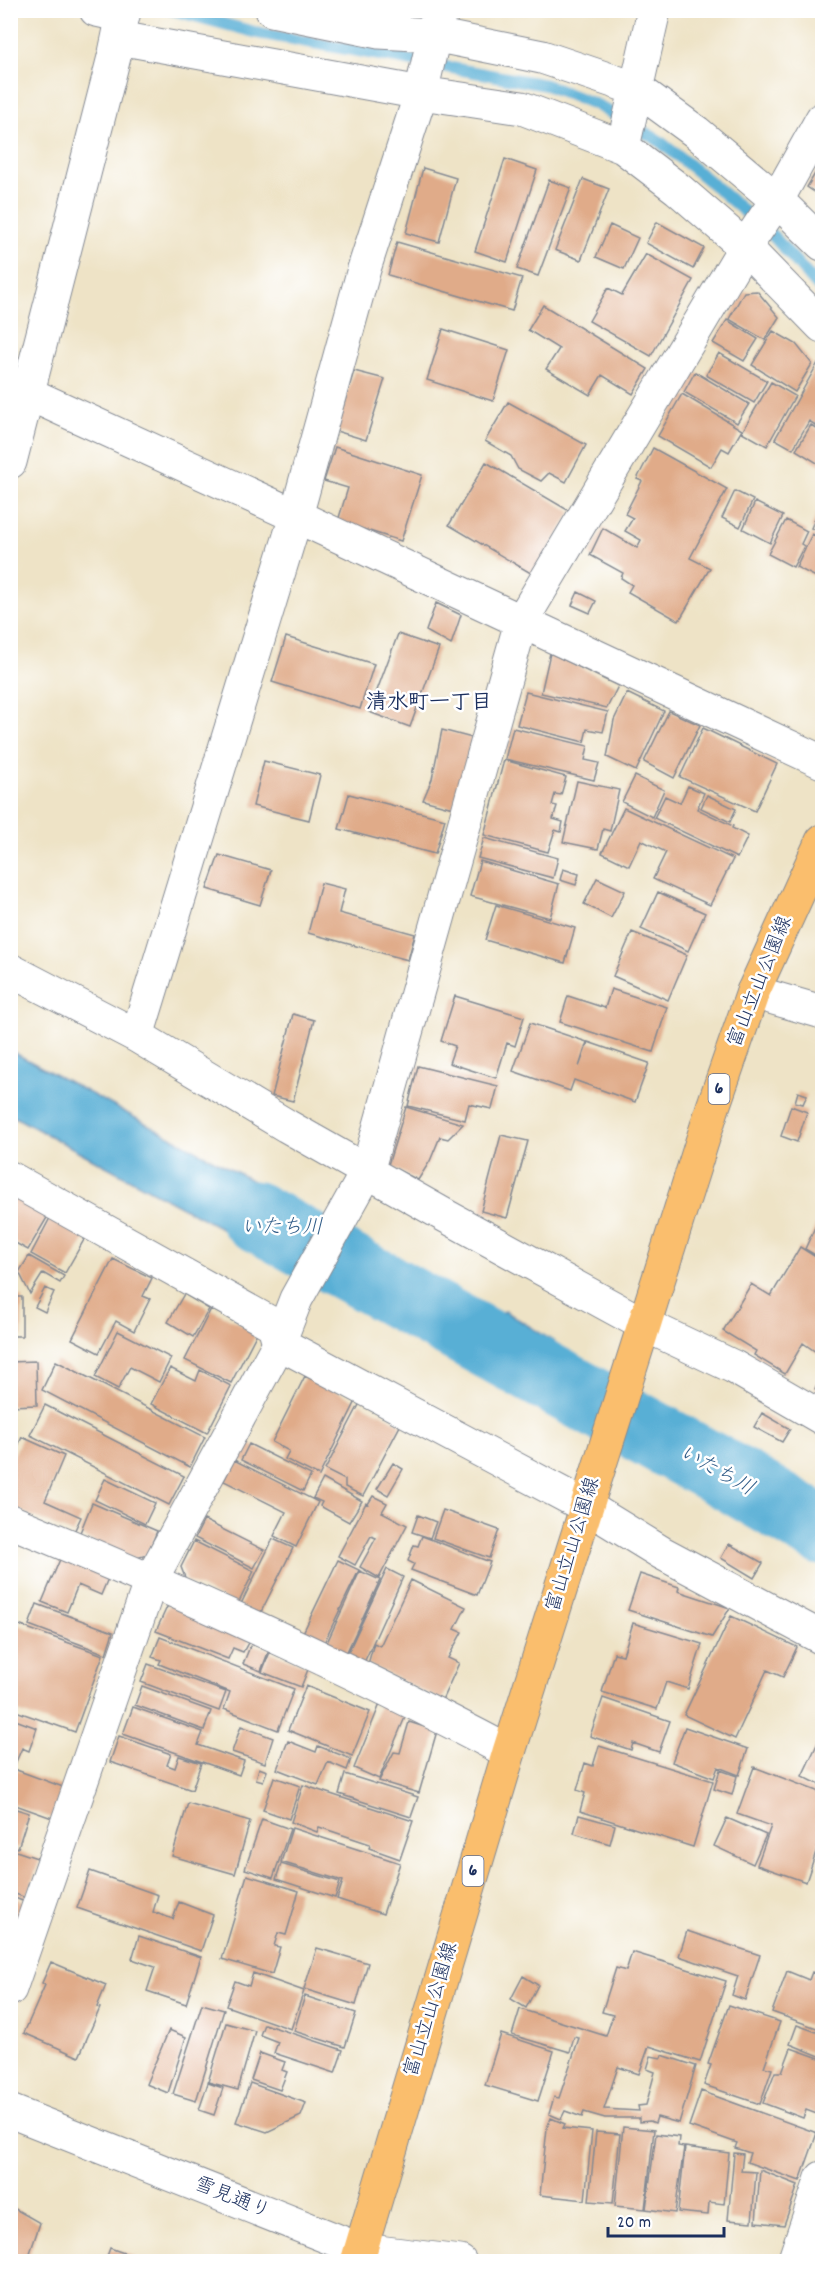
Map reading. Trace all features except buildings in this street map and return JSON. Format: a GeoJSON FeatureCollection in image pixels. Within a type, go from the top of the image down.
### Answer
{"type":"FeatureCollection","features":[{"type":"Feature","properties":{"kind":"main road","name":"富山立山公園線"},"geometry":{"type":"LineString","coordinates":[[359,2256],[508,1752],[713,1107],[753,992],[822,841]]}},
{"type":"Feature","properties":{"kind":"street"},"geometry":{"type":"LineString","coordinates":[[272,10],[379,32],[437,23],[637,89],[696,132],[777,200],[822,244]]}},
{"type":"Feature","properties":{"kind":"street"},"geometry":{"type":"LineString","coordinates":[[623,147],[654,10]]}},
{"type":"Feature","properties":{"kind":"street"},"geometry":{"type":"LineString","coordinates":[[10,462],[115,19],[421,93],[522,108],[623,147],[678,189],[745,247],[822,326]]}},
{"type":"Feature","properties":{"kind":"street"},"geometry":{"type":"LineString","coordinates":[[137,1036],[296,516],[364,269],[421,93],[437,23]]}},
{"type":"Feature","properties":{"kind":"street"},"geometry":{"type":"LineString","coordinates":[[10,1989],[151,1580],[279,1342],[296,1299],[363,1181],[521,622],[745,247],[777,200],[822,119]]}},
{"type":"Feature","properties":{"kind":"street"},"geometry":{"type":"LineString","coordinates":[[27,393],[822,762]]}},
{"type":"Feature","properties":{"kind":"street"},"geometry":{"type":"LineString","coordinates":[[10,970],[137,1036],[363,1181],[641,1335],[734,1367],[822,1418]]}},
{"type":"Feature","properties":{"kind":"street"},"geometry":{"type":"LineString","coordinates":[[753,992],[822,1012]]}},
{"type":"Feature","properties":{"kind":"street"},"geometry":{"type":"LineString","coordinates":[[10,1179],[274,1325],[279,1342],[590,1495],[662,1553],[822,1638]]}},
{"type":"Feature","properties":{"kind":"street"},"geometry":{"type":"LineString","coordinates":[[10,1521],[151,1580],[351,1672],[508,1752]]}},
{"type":"Feature","properties":{"kind":"street","name":"雪見通り"},"geometry":{"type":"LineString","coordinates":[[10,2110],[359,2256],[460,2262]]}},
{"type":"Feature","properties":{"kind":"street"},"geometry":{"type":"LineString","coordinates":[[794,2262],[822,2178]]}},
{"type":"Feature","properties":{"kind":"water","name":"いたち川"},"geometry":{"type":"Polygon","coordinates":[[[11,1051],[322,1218],[293,1267],[11,1115],[11,1051]]]}},
{"type":"Feature","properties":{"kind":"water","name":"いたち川"},"geometry":{"type":"Polygon","coordinates":[[[353,1236],[497,1318],[505,1311],[556,1343],[535,1408],[325,1283],[353,1236]]]}},
{"type":"Feature","properties":{"kind":"water","name":"いたち川"},"geometry":{"type":"Polygon","coordinates":[[[684,1419],[822,1501],[822,1562],[668,1473],[684,1419]]]}},
{"type":"Feature","properties":{"kind":"waterway"},"geometry":{"type":"LineString","coordinates":[[172,10],[258,33],[546,85],[597,105],[658,140],[703,176],[774,237],[822,291]]}},
{"type":"Feature","properties":{"kind":"waterway","name":"いたち川"},"geometry":{"type":"LineString","coordinates":[[253,1215],[735,1480],[822,1531]]}},
{"type":"Feature","properties":{"kind":"district","name":"清水町一丁目"},"geometry":{"type":"Point","coordinates":[429,704]}}]}
